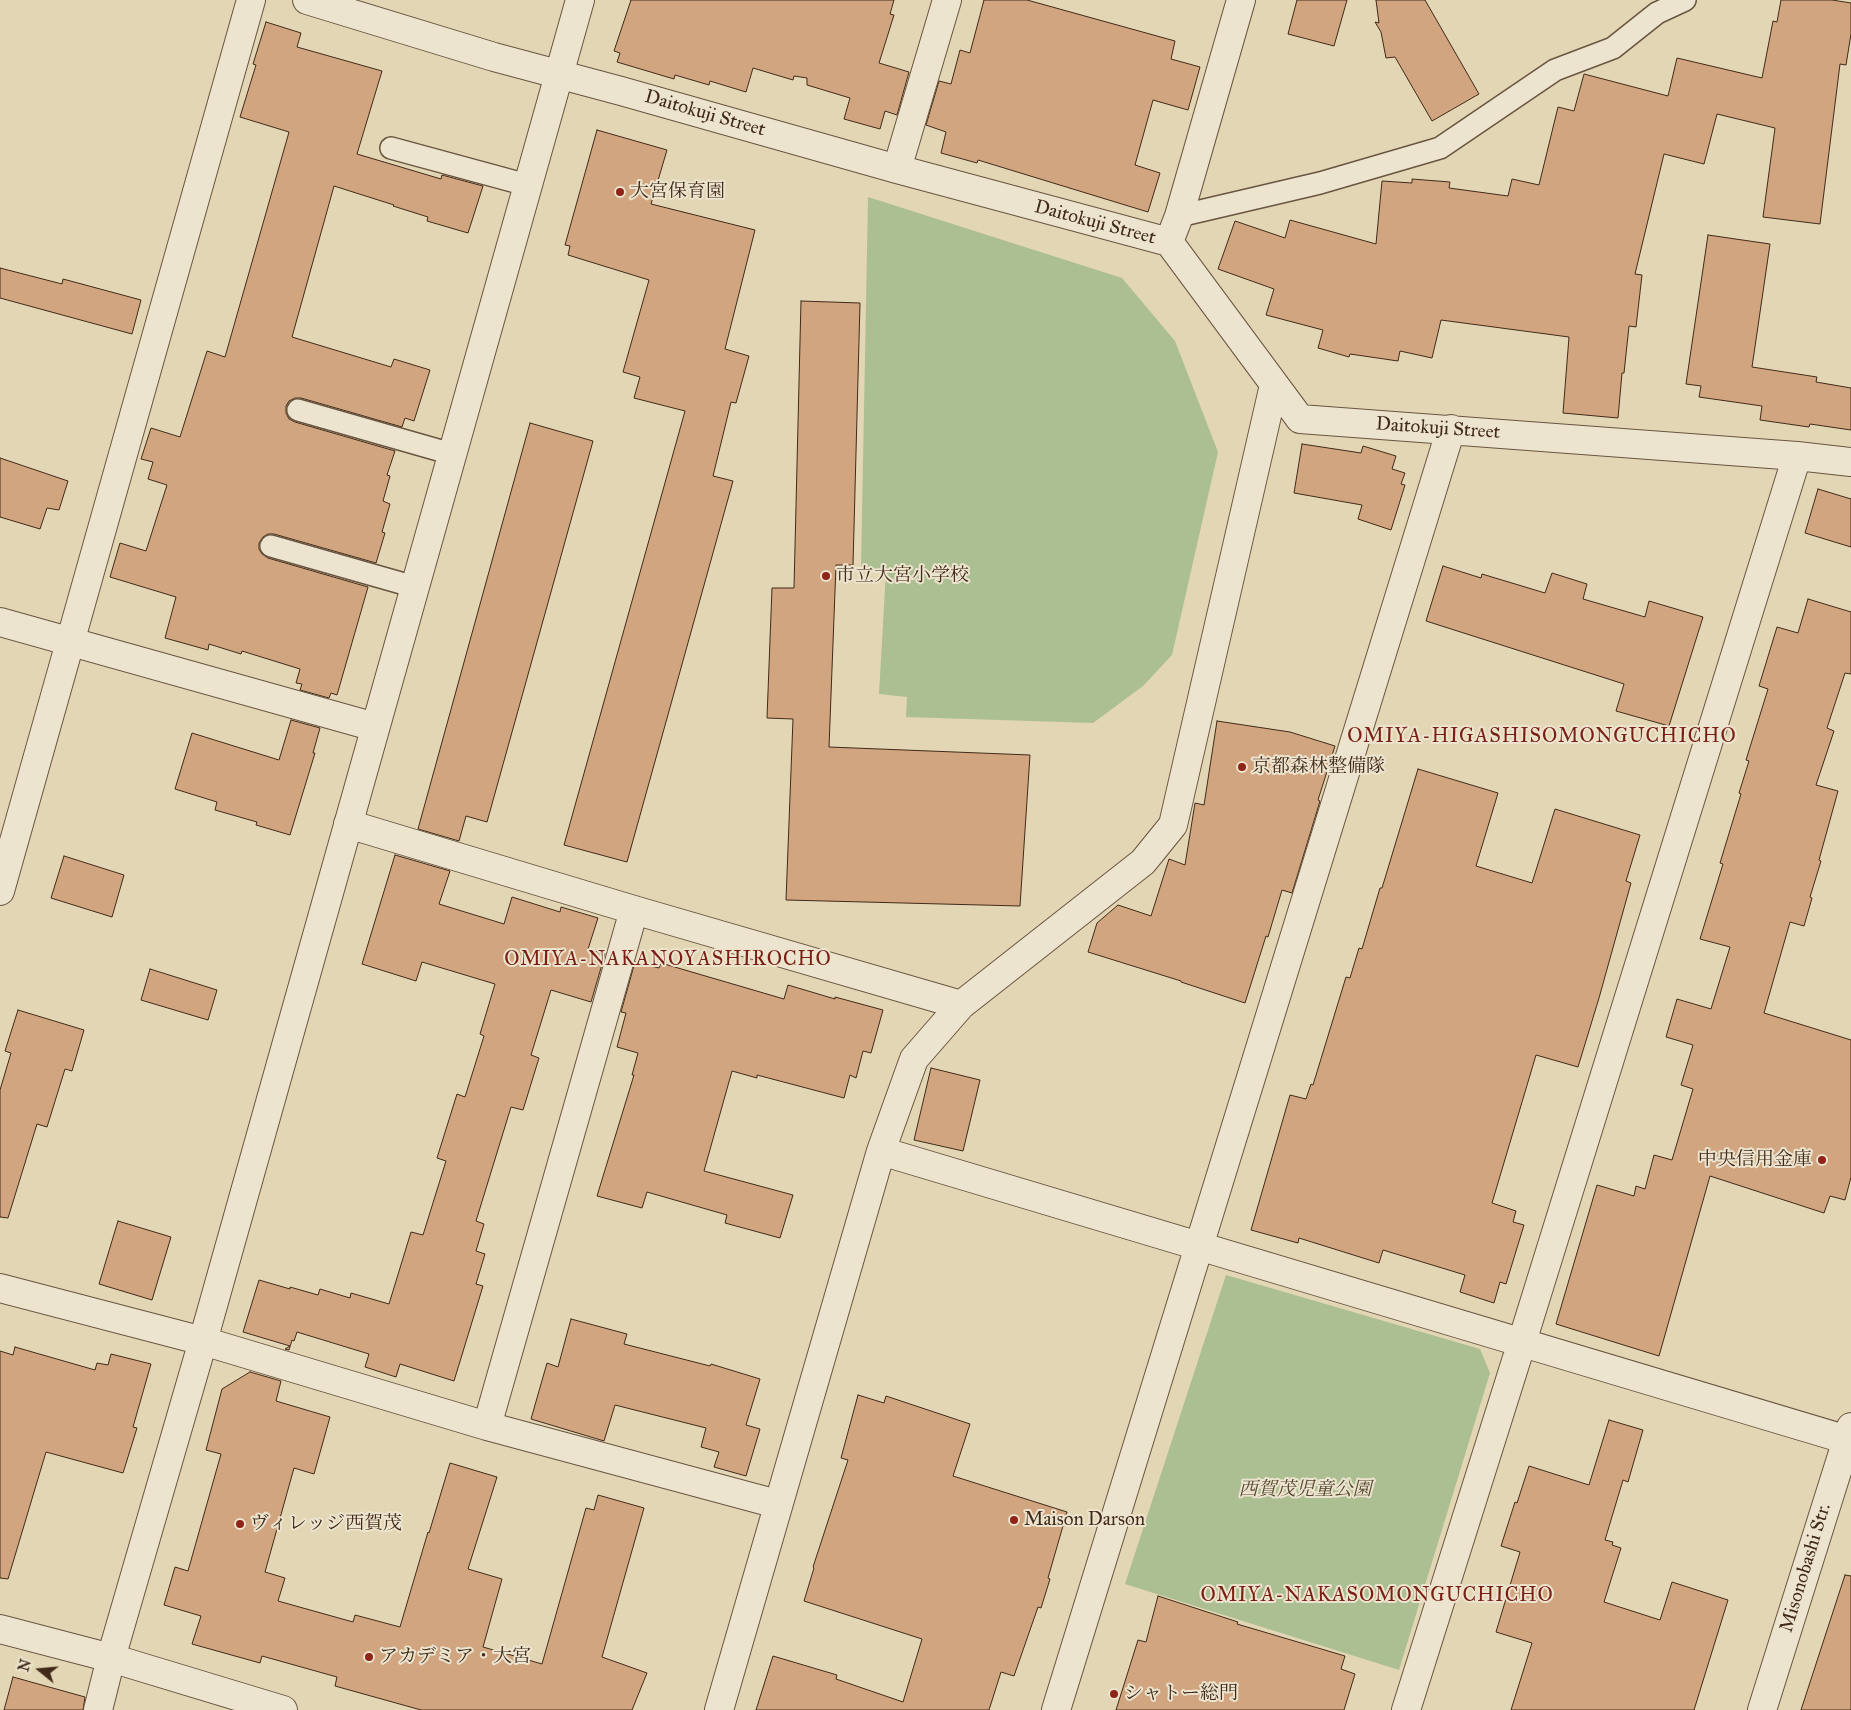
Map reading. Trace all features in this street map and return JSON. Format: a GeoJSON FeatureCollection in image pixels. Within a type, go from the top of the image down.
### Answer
{"type":"FeatureCollection","features":[{"type":"Feature","properties":{"kind":"street"},"geometry":{"type":"LineString","coordinates":[[0,892],[251,0]]}},
{"type":"Feature","properties":{"kind":"street","name":"Daitokuji Street"},"geometry":{"type":"LineString","coordinates":[[307,0],[494,57],[1169,242],[1300,418],[1797,456],[1851,462]]}},
{"type":"Feature","properties":{"kind":"street"},"geometry":{"type":"LineString","coordinates":[[98,1710],[111,1658],[203,1342],[580,0]]}},
{"type":"Feature","properties":{"kind":"street"},"geometry":{"type":"LineString","coordinates":[[897,169],[948,0]]}},
{"type":"Feature","properties":{"kind":"street"},"geometry":{"type":"LineString","coordinates":[[1169,242],[1179,216],[1241,0]]}},
{"type":"Feature","properties":{"kind":"street"},"geometry":{"type":"LineString","coordinates":[[719,1710],[777,1504],[881,1151],[914,1059],[961,1005],[1143,862],[1173,825],[1274,385]]}},
{"type":"Feature","properties":{"kind":"street"},"geometry":{"type":"LineString","coordinates":[[1056,1710],[1451,430]]}},
{"type":"Feature","properties":{"kind":"street"},"geometry":{"type":"LineString","coordinates":[[1406,1710],[1797,456]]}},
{"type":"Feature","properties":{"kind":"street"},"geometry":{"type":"LineString","coordinates":[[0,622],[375,727]]}},
{"type":"Feature","properties":{"kind":"street"},"geometry":{"type":"LineString","coordinates":[[348,824],[961,1005]]}},
{"type":"Feature","properties":{"kind":"street"},"geometry":{"type":"LineString","coordinates":[[487,1426],[634,910]]}},
{"type":"Feature","properties":{"kind":"street"},"geometry":{"type":"LineString","coordinates":[[881,1151],[1522,1342],[1850,1436]]}},
{"type":"Feature","properties":{"kind":"street"},"geometry":{"type":"LineString","coordinates":[[0,1288],[203,1342],[487,1426],[777,1504]]}},
{"type":"Feature","properties":{"kind":"street","name":"Misonobashi Str."},"geometry":{"type":"LineString","coordinates":[[1762,1710],[1850,1436]]}},
{"type":"Feature","properties":{"kind":"street"},"geometry":{"type":"LineString","coordinates":[[0,1628],[111,1658],[283,1710]]}},
{"type":"Feature","properties":{"kind":"lane"},"geometry":{"type":"LineString","coordinates":[[1179,216],[1320,183],[1440,148],[1555,70],[1613,48],[1657,13],[1685,0]]}},
{"type":"Feature","properties":{"kind":"lane"},"geometry":{"type":"LineString","coordinates":[[391,148],[527,184]]}},
{"type":"Feature","properties":{"kind":"lane"},"geometry":{"type":"LineString","coordinates":[[298,410],[452,454]]}},
{"type":"Feature","properties":{"kind":"lane"},"geometry":{"type":"LineString","coordinates":[[271,546],[415,587]]}},
{"type":"Feature","properties":{"kind":"green space"},"geometry":{"type":"Polygon","coordinates":[[[868,197],[1122,278],[1175,341],[1218,452],[1172,655],[1143,686],[1093,723],[906,717],[907,697],[879,694],[886,571],[861,569],[868,197]]]}},
{"type":"Feature","properties":{"kind":"green space","name":"西賀茂児童公園"},"geometry":{"type":"Polygon","coordinates":[[[1226,1275],[1480,1349],[1490,1373],[1399,1670],[1125,1584],[1226,1275]]]}},
{"type":"Feature","properties":{"kind":"building"},"geometry":{"type":"Polygon","coordinates":[[[631,0],[894,0],[890,14],[894,15],[879,63],[909,72],[897,115],[885,111],[880,129],[844,119],[850,98],[807,85],[807,78],[794,76],[793,80],[753,68],[746,92],[710,81],[709,85],[675,75],[674,79],[617,62],[620,53],[614,51],[631,0]]]}},
{"type":"Feature","properties":{"kind":"building"},"geometry":{"type":"Polygon","coordinates":[[[984,0],[1027,0],[1175,41],[1171,59],[1200,67],[1188,110],[1153,100],[1135,165],[1160,173],[1148,212],[978,160],[977,163],[941,153],[946,132],[926,125],[939,81],[951,84],[960,50],[970,53],[984,0]]]}},
{"type":"Feature","properties":{"kind":"building"},"geometry":{"type":"Polygon","coordinates":[[[1297,0],[1347,0],[1334,46],[1288,34],[1297,0]]]}},
{"type":"Feature","properties":{"kind":"building"},"geometry":{"type":"Polygon","coordinates":[[[1376,0],[1425,0],[1479,94],[1432,121],[1395,57],[1386,58],[1381,32],[1375,22],[1379,23],[1376,0]]]}},
{"type":"Feature","properties":{"kind":"building"},"geometry":{"type":"Polygon","coordinates":[[[1781,0],[1832,0],[1851,3],[1851,34],[1846,65],[1840,64],[1820,224],[1763,217],[1775,128],[1717,114],[1704,164],[1664,154],[1635,274],[1642,275],[1636,327],[1629,326],[1618,418],[1563,413],[1569,337],[1441,320],[1432,358],[1400,351],[1398,361],[1350,354],[1349,357],[1318,348],[1323,330],[1266,315],[1274,289],[1218,269],[1235,221],[1285,238],[1290,220],[1376,244],[1382,181],[1412,183],[1412,179],[1450,182],[1449,188],[1508,196],[1512,179],[1539,185],[1558,107],[1574,111],[1584,74],[1668,96],[1677,58],[1762,78],[1773,21],[1777,22],[1781,0]]]}},
{"type":"Feature","properties":{"kind":"building"},"geometry":{"type":"Polygon","coordinates":[[[266,22],[301,33],[297,47],[382,71],[357,154],[441,179],[442,175],[483,186],[468,233],[427,221],[428,217],[334,186],[292,337],[391,367],[394,359],[430,370],[414,421],[405,418],[402,427],[301,398],[289,401],[286,406],[286,413],[289,419],[295,422],[395,451],[387,475],[390,476],[383,501],[390,504],[382,532],[385,533],[376,563],[274,534],[268,534],[263,537],[259,543],[259,549],[262,554],[268,558],[368,587],[337,695],[331,693],[329,698],[300,690],[302,684],[296,683],[300,669],[242,651],[241,654],[209,644],[208,650],[165,638],[176,597],[110,577],[120,543],[146,551],[167,485],[148,479],[153,462],[141,459],[151,428],[180,437],[207,351],[225,357],[289,132],[240,117],[256,65],[253,64],[266,22]]]}},
{"type":"Feature","properties":{"kind":"building"},"geometry":{"type":"Polygon","coordinates":[[[597,130],[667,150],[651,204],[755,230],[725,349],[749,356],[736,403],[731,402],[713,476],[733,481],[627,862],[564,845],[685,411],[634,398],[640,377],[623,372],[649,280],[568,255],[570,246],[565,245],[597,130]]]}},
{"type":"Feature","properties":{"kind":"building"},"geometry":{"type":"Polygon","coordinates":[[[1708,235],[1770,244],[1752,367],[1817,377],[1816,382],[1851,388],[1851,430],[1810,424],[1809,427],[1760,420],[1762,406],[1699,397],[1701,386],[1686,384],[1708,235]]]}},
{"type":"Feature","properties":{"kind":"building"},"geometry":{"type":"Polygon","coordinates":[[[0,268],[62,284],[63,279],[141,300],[132,334],[0,298],[0,268]]]}},
{"type":"Feature","properties":{"kind":"building"},"geometry":{"type":"Polygon","coordinates":[[[801,301],[860,303],[853,565],[836,565],[829,747],[1030,755],[1020,906],[786,900],[793,719],[767,718],[772,588],[794,588],[801,301]]]}},
{"type":"Feature","properties":{"kind":"building"},"geometry":{"type":"Polygon","coordinates":[[[530,423],[593,441],[487,822],[466,816],[459,841],[418,829],[530,423]]]}},
{"type":"Feature","properties":{"kind":"building"},"geometry":{"type":"Polygon","coordinates":[[[1302,444],[1361,453],[1363,446],[1396,456],[1392,469],[1405,473],[1401,484],[1405,485],[1391,530],[1358,519],[1362,505],[1294,493],[1302,444]]]}},
{"type":"Feature","properties":{"kind":"building"},"geometry":{"type":"Polygon","coordinates":[[[0,458],[68,481],[59,510],[47,508],[40,529],[0,517],[0,458]]]}},
{"type":"Feature","properties":{"kind":"building"},"geometry":{"type":"Polygon","coordinates":[[[1818,489],[1851,499],[1851,547],[1805,533],[1818,489]]]}},
{"type":"Feature","properties":{"kind":"building"},"geometry":{"type":"Polygon","coordinates":[[[1443,566],[1481,578],[1482,574],[1545,593],[1552,573],[1587,584],[1583,599],[1645,617],[1649,601],[1703,617],[1669,726],[1616,711],[1624,684],[1426,621],[1443,566]]]}},
{"type":"Feature","properties":{"kind":"building"},"geometry":{"type":"Polygon","coordinates":[[[1808,599],[1851,612],[1851,674],[1845,673],[1827,728],[1834,731],[1816,785],[1838,791],[1810,897],[1812,898],[1804,926],[1790,922],[1764,1013],[1851,1040],[1851,1177],[1845,1200],[1830,1196],[1824,1213],[1710,1176],[1659,1356],[1556,1324],[1597,1185],[1634,1196],[1636,1186],[1645,1189],[1654,1155],[1672,1160],[1693,1089],[1681,1085],[1693,1045],[1666,1037],[1677,999],[1711,1009],[1730,947],[1700,939],[1723,864],[1720,863],[1741,794],[1739,793],[1749,761],[1746,760],[1768,689],[1759,686],[1777,627],[1798,633],[1808,599]]]}},
{"type":"Feature","properties":{"kind":"building"},"geometry":{"type":"Polygon","coordinates":[[[291,720],[320,728],[313,753],[315,753],[290,835],[256,825],[257,822],[215,810],[217,802],[175,789],[192,733],[279,760],[291,720]]]}},
{"type":"Feature","properties":{"kind":"building"},"geometry":{"type":"Polygon","coordinates":[[[1217,721],[1290,732],[1335,746],[1292,893],[1282,890],[1245,1003],[1088,952],[1097,923],[1118,905],[1151,916],[1169,859],[1185,865],[1195,803],[1204,805],[1217,721]]]}},
{"type":"Feature","properties":{"kind":"building"},"geometry":{"type":"Polygon","coordinates":[[[1418,769],[1498,793],[1476,866],[1532,883],[1555,809],[1640,835],[1626,881],[1631,883],[1578,1067],[1536,1055],[1492,1203],[1516,1211],[1513,1222],[1524,1225],[1506,1284],[1500,1282],[1494,1303],[1460,1292],[1465,1275],[1383,1250],[1379,1263],[1299,1238],[1298,1243],[1251,1230],[1290,1095],[1306,1099],[1311,1084],[1313,1085],[1346,977],[1350,978],[1359,948],[1362,949],[1418,769]]]}},
{"type":"Feature","properties":{"kind":"building"},"geometry":{"type":"Polygon","coordinates":[[[395,855],[450,871],[439,904],[504,924],[512,897],[560,912],[561,907],[598,918],[588,949],[605,954],[591,1002],[551,990],[531,1055],[539,1058],[523,1110],[511,1107],[476,1221],[484,1224],[476,1251],[485,1254],[476,1284],[483,1286],[454,1381],[400,1364],[396,1377],[365,1367],[369,1354],[297,1332],[289,1350],[285,1349],[290,1346],[243,1332],[259,1280],[318,1295],[320,1289],[350,1298],[351,1293],[389,1304],[411,1232],[423,1235],[446,1161],[437,1158],[457,1094],[465,1097],[484,1036],[480,1034],[495,984],[422,962],[416,981],[362,964],[395,855]]]}},
{"type":"Feature","properties":{"kind":"building"},"geometry":{"type":"Polygon","coordinates":[[[64,856],[124,875],[112,917],[51,898],[64,856]]]}},
{"type":"Feature","properties":{"kind":"building"},"geometry":{"type":"Polygon","coordinates":[[[635,962],[659,968],[661,963],[784,999],[788,985],[835,999],[835,997],[883,1010],[871,1053],[863,1051],[856,1078],[850,1075],[844,1098],[757,1075],[757,1078],[732,1071],[704,1171],[793,1195],[780,1238],[725,1223],[727,1215],[647,1192],[642,1208],[597,1196],[634,1075],[632,1075],[638,1053],[617,1047],[626,1013],[621,1012],[635,962]]]}},
{"type":"Feature","properties":{"kind":"building"},"geometry":{"type":"Polygon","coordinates":[[[150,969],[217,990],[208,1020],[141,1000],[150,969]]]}},
{"type":"Feature","properties":{"kind":"building"},"geometry":{"type":"Polygon","coordinates":[[[18,1010],[84,1030],[72,1071],[65,1069],[47,1127],[37,1124],[8,1218],[0,1217],[0,1090],[11,1053],[5,1051],[18,1010]]]}},
{"type":"Feature","properties":{"kind":"building"},"geometry":{"type":"Polygon","coordinates":[[[931,1068],[980,1080],[963,1151],[914,1140],[931,1068]]]}},
{"type":"Feature","properties":{"kind":"building"},"geometry":{"type":"Polygon","coordinates":[[[118,1221],[171,1237],[152,1300],[99,1284],[118,1221]]]}},
{"type":"Feature","properties":{"kind":"building"},"geometry":{"type":"Polygon","coordinates":[[[571,1319],[627,1334],[624,1344],[710,1366],[711,1364],[760,1379],[746,1425],[760,1429],[746,1476],[714,1467],[719,1452],[701,1447],[706,1428],[615,1405],[604,1441],[531,1419],[547,1363],[558,1367],[571,1319]]]}},
{"type":"Feature","properties":{"kind":"building"},"geometry":{"type":"Polygon","coordinates":[[[15,1347],[95,1370],[97,1363],[108,1365],[111,1354],[151,1364],[133,1427],[137,1428],[123,1473],[46,1452],[8,1579],[0,1578],[0,1351],[13,1355],[15,1347]]]}},
{"type":"Feature","properties":{"kind":"building"},"geometry":{"type":"Polygon","coordinates":[[[250,1372],[281,1381],[276,1401],[330,1417],[314,1474],[294,1468],[265,1572],[285,1578],[278,1601],[353,1622],[355,1615],[400,1627],[450,1463],[497,1477],[468,1569],[502,1579],[483,1647],[542,1664],[586,1508],[594,1510],[598,1495],[644,1508],[602,1657],[647,1673],[632,1710],[421,1710],[335,1686],[337,1677],[262,1656],[260,1663],[192,1644],[201,1616],[164,1605],[175,1567],[188,1571],[221,1454],[206,1450],[222,1389],[250,1372]]]}},
{"type":"Feature","properties":{"kind":"building"},"geometry":{"type":"Polygon","coordinates":[[[858,1395],[884,1403],[886,1396],[970,1424],[953,1476],[1067,1512],[1041,1608],[1038,1607],[1014,1676],[1001,1672],[989,1710],[756,1710],[773,1656],[837,1675],[836,1679],[903,1702],[922,1639],[804,1601],[813,1567],[848,1460],[841,1458],[858,1395]]]}},
{"type":"Feature","properties":{"kind":"building"},"geometry":{"type":"Polygon","coordinates":[[[1609,1420],[1643,1430],[1628,1482],[1623,1480],[1605,1540],[1613,1542],[1612,1545],[1621,1548],[1604,1602],[1660,1620],[1672,1582],[1728,1600],[1694,1710],[1511,1710],[1532,1643],[1496,1632],[1520,1552],[1501,1546],[1515,1502],[1517,1503],[1529,1466],[1589,1485],[1609,1420]]]}},
{"type":"Feature","properties":{"kind":"building"},"geometry":{"type":"Polygon","coordinates":[[[1845,1575],[1851,1576],[1851,1710],[1801,1710],[1845,1575]]]}},
{"type":"Feature","properties":{"kind":"building"},"geometry":{"type":"Polygon","coordinates":[[[1158,1596],[1238,1622],[1237,1624],[1345,1656],[1341,1669],[1355,1674],[1344,1710],[1116,1710],[1138,1640],[1146,1642],[1158,1596]]]}},
{"type":"Feature","properties":{"kind":"building"},"geometry":{"type":"Polygon","coordinates":[[[13,1677],[85,1697],[83,1710],[4,1710],[13,1677]]]}},
{"type":"Feature","properties":{"kind":"place","name":"大宮保育園"},"geometry":{"type":"Point","coordinates":[620,192]}},
{"type":"Feature","properties":{"kind":"place","name":"市立大宮小学校"},"geometry":{"type":"Point","coordinates":[826,576]}},
{"type":"Feature","properties":{"kind":"place","name":"京都森林整備隊"},"geometry":{"type":"Point","coordinates":[1242,767]}},
{"type":"Feature","properties":{"kind":"place","name":"中央信用金庫"},"geometry":{"type":"Point","coordinates":[1822,1160]}},
{"type":"Feature","properties":{"kind":"place","name":"Maison Darson"},"geometry":{"type":"Point","coordinates":[1014,1520]}},
{"type":"Feature","properties":{"kind":"place","name":"ヴィレッジ西賀茂"},"geometry":{"type":"Point","coordinates":[240,1524]}},
{"type":"Feature","properties":{"kind":"place","name":"アカデミア・大宮"},"geometry":{"type":"Point","coordinates":[369,1657]}},
{"type":"Feature","properties":{"kind":"place","name":"シャトー総門"},"geometry":{"type":"Point","coordinates":[1114,1694]}},
{"type":"Feature","properties":{"kind":"district","name":"OMIYA-HIGASHISOMONGUCHICHO"},"geometry":{"type":"Point","coordinates":[1542,737]}},
{"type":"Feature","properties":{"kind":"district","name":"OMIYA-NAKANOYASHIROCHO"},"geometry":{"type":"Point","coordinates":[668,960]}},
{"type":"Feature","properties":{"kind":"district","name":"OMIYA-NAKASOMONGUCHICHO"},"geometry":{"type":"Point","coordinates":[1377,1596]}}]}
